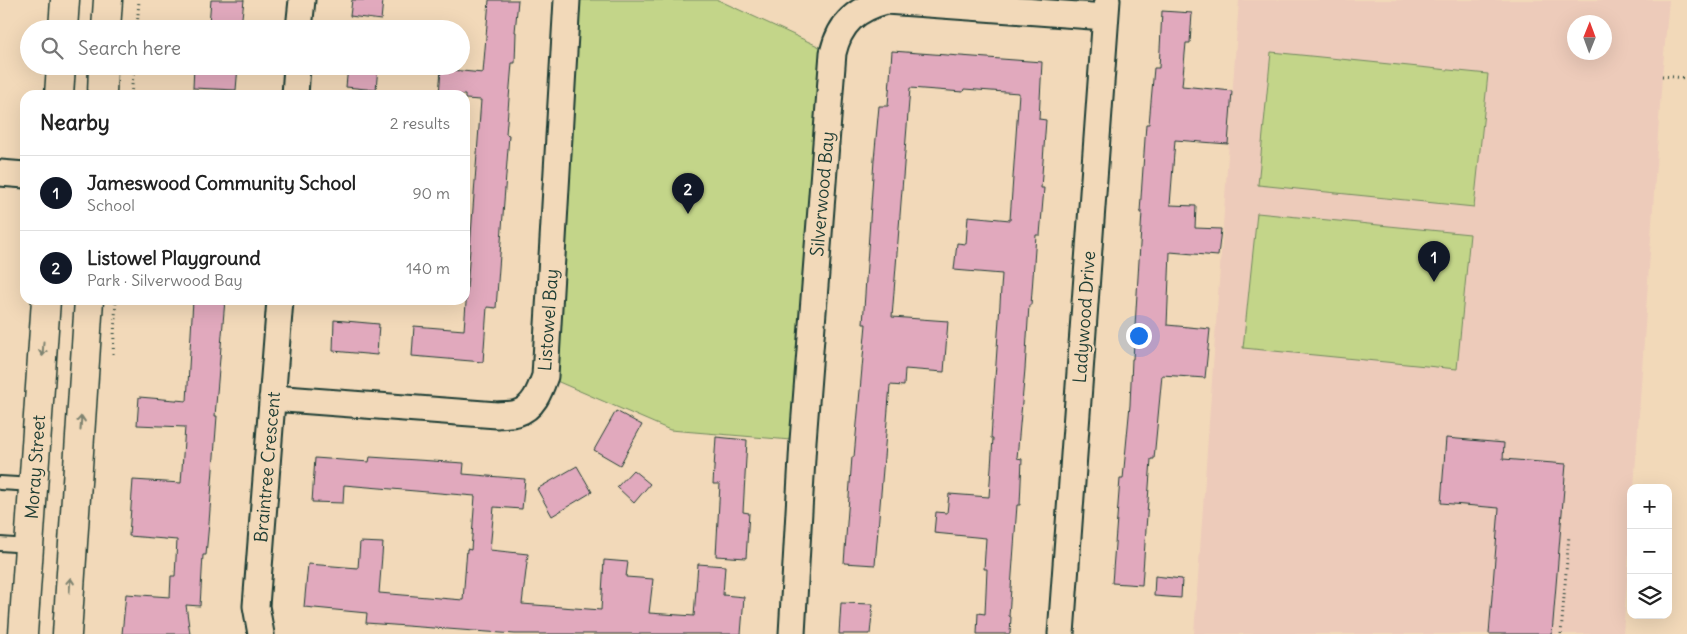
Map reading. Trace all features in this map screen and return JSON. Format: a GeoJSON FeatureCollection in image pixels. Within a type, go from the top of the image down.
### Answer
{"type":"FeatureCollection","features":[{"type":"Feature","properties":{"kind":"street"},"geometry":{"type":"LineString","coordinates":[[64,20],[65,0]]}},
{"type":"Feature","properties":{"kind":"street"},"geometry":{"type":"LineString","coordinates":[[107,20],[108,0]]}},
{"type":"Feature","properties":{"kind":"street"},"geometry":{"type":"LineString","coordinates":[[300,20],[302,0]]}},
{"type":"Feature","properties":{"kind":"street","name":"Listowel Bay"},"geometry":{"type":"LineString","coordinates":[[272,398],[497,415],[518,413],[532,403],[539,392],[545,376],[567,0]]}},
{"type":"Feature","properties":{"kind":"street","name":"Silverwood Bay"},"geometry":{"type":"LineString","coordinates":[[792,634],[803,441],[833,53],[843,26],[864,9],[886,1],[1106,9]]}},
{"type":"Feature","properties":{"kind":"street","name":"Ladywood Drive"},"geometry":{"type":"LineString","coordinates":[[1060,634],[1106,9]]}},
{"type":"Feature","properties":{"kind":"street"},"geometry":{"type":"LineString","coordinates":[[59,90],[60,75]]}},
{"type":"Feature","properties":{"kind":"street"},"geometry":{"type":"LineString","coordinates":[[102,90],[103,75]]}},
{"type":"Feature","properties":{"kind":"street"},"geometry":{"type":"LineString","coordinates":[[295,90],[296,75]]}},
{"type":"Feature","properties":{"kind":"street"},"geometry":{"type":"LineString","coordinates":[[0,173],[20,175]]}},
{"type":"Feature","properties":{"kind":"street","name":"Moray Street"},"geometry":{"type":"LineString","coordinates":[[23,634],[46,305]]}},
{"type":"Feature","properties":{"kind":"street"},"geometry":{"type":"LineString","coordinates":[[67,634],[89,305]]}},
{"type":"Feature","properties":{"kind":"street","name":"Braintree Crescent"},"geometry":{"type":"LineString","coordinates":[[261,634],[256,606],[280,305]]}},
{"type":"Feature","properties":{"kind":"lane"},"geometry":{"type":"LineString","coordinates":[[0,483],[34,485]]}},
{"type":"Feature","properties":{"kind":"lane"},"geometry":{"type":"LineString","coordinates":[[0,544],[29,546]]}},
{"type":"Feature","properties":{"kind":"path"},"geometry":{"type":"LineString","coordinates":[[138,20],[139,0]]}},
{"type":"Feature","properties":{"kind":"path"},"geometry":{"type":"LineString","coordinates":[[132,90],[133,75]]}},
{"type":"Feature","properties":{"kind":"path"},"geometry":{"type":"LineString","coordinates":[[1662,76],[1687,78]]}},
{"type":"Feature","properties":{"kind":"path"},"geometry":{"type":"LineString","coordinates":[[1561,634],[1569,535]]}},
{"type":"Feature","properties":{"kind":"shaded area"},"geometry":{"type":"Polygon","coordinates":[[[1239,0],[1669,0],[1662,76],[1634,484],[1627,484],[1627,580],[1623,634],[1194,634],[1239,0]]]}},
{"type":"Feature","properties":{"kind":"green space"},"geometry":{"type":"Polygon","coordinates":[[[567,0],[718,0],[833,53],[803,441],[670,430],[545,376],[567,0]]]}},
{"type":"Feature","properties":{"kind":"green space"},"geometry":{"type":"Polygon","coordinates":[[[1271,52],[1488,74],[1474,207],[1258,185],[1271,52]]]}},
{"type":"Feature","properties":{"kind":"green space"},"geometry":{"type":"Polygon","coordinates":[[[1257,213],[1470,234],[1457,369],[1243,348],[1257,213]]]}},
{"type":"Feature","properties":{"kind":"building"},"geometry":{"type":"Polygon","coordinates":[[[211,0],[244,0],[242,20],[209,20],[211,0]]]}},
{"type":"Feature","properties":{"kind":"building"},"geometry":{"type":"Polygon","coordinates":[[[352,0],[383,0],[381,20],[350,16],[352,0]]]}},
{"type":"Feature","properties":{"kind":"building"},"geometry":{"type":"Polygon","coordinates":[[[489,0],[518,0],[515,63],[512,63],[506,134],[509,135],[496,308],[487,307],[483,362],[412,356],[414,326],[464,330],[466,305],[470,305],[470,249],[481,100],[470,99],[470,90],[439,90],[441,75],[470,75],[470,72],[483,73],[489,0]]]}},
{"type":"Feature","properties":{"kind":"building"},"geometry":{"type":"Polygon","coordinates":[[[1162,11],[1192,13],[1190,43],[1186,43],[1182,86],[1232,91],[1228,144],[1175,140],[1170,205],[1196,206],[1195,228],[1221,229],[1218,256],[1170,252],[1167,325],[1210,329],[1205,378],[1162,375],[1154,459],[1151,459],[1142,585],[1112,583],[1120,479],[1123,479],[1130,405],[1146,124],[1149,124],[1154,68],[1159,68],[1162,11]]]}},
{"type":"Feature","properties":{"kind":"building"},"geometry":{"type":"Polygon","coordinates":[[[892,51],[1042,62],[1039,119],[1046,120],[1041,188],[1044,188],[1040,235],[1036,235],[1031,305],[1029,305],[1017,458],[1022,459],[1020,505],[1017,505],[1009,616],[1011,617],[1010,634],[977,634],[978,613],[985,614],[987,569],[984,569],[986,538],[934,533],[936,512],[947,513],[949,494],[989,497],[1002,274],[954,270],[957,243],[966,244],[968,216],[1010,220],[1019,93],[964,89],[963,92],[910,88],[892,317],[948,321],[944,372],[905,369],[904,386],[890,385],[875,565],[844,563],[852,457],[854,457],[866,324],[863,324],[879,106],[888,106],[892,51]]]}},
{"type":"Feature","properties":{"kind":"building"},"geometry":{"type":"Polygon","coordinates":[[[194,75],[237,75],[236,90],[193,88],[194,75]]]}},
{"type":"Feature","properties":{"kind":"building"},"geometry":{"type":"Polygon","coordinates":[[[347,75],[377,75],[376,90],[346,87],[347,75]]]}},
{"type":"Feature","properties":{"kind":"building"},"geometry":{"type":"Polygon","coordinates":[[[193,305],[225,305],[215,416],[217,416],[209,523],[206,555],[203,555],[200,606],[186,605],[190,634],[122,634],[126,594],[170,597],[171,576],[175,576],[177,540],[129,536],[133,480],[181,483],[185,427],[137,425],[139,397],[187,401],[193,305]]]}},
{"type":"Feature","properties":{"kind":"building"},"geometry":{"type":"Polygon","coordinates":[[[334,320],[379,324],[377,355],[333,351],[334,320]]]}},
{"type":"Feature","properties":{"kind":"building"},"geometry":{"type":"Polygon","coordinates":[[[616,411],[642,425],[620,465],[594,450],[616,411]]]}},
{"type":"Feature","properties":{"kind":"building"},"geometry":{"type":"Polygon","coordinates":[[[716,437],[747,440],[743,512],[749,513],[746,558],[716,556],[720,484],[713,484],[716,437]]]}},
{"type":"Feature","properties":{"kind":"building"},"geometry":{"type":"Polygon","coordinates":[[[1446,438],[1504,443],[1503,459],[1566,464],[1552,634],[1489,634],[1499,508],[1441,503],[1446,438]]]}},
{"type":"Feature","properties":{"kind":"building"},"geometry":{"type":"Polygon","coordinates":[[[370,457],[464,463],[463,474],[525,479],[522,509],[494,507],[490,550],[528,554],[522,604],[601,610],[604,560],[628,562],[626,577],[653,579],[649,613],[694,616],[698,564],[725,566],[723,595],[744,597],[741,634],[515,634],[366,623],[367,613],[304,607],[308,564],[358,568],[360,542],[383,543],[379,593],[463,600],[467,549],[471,550],[475,496],[344,485],[343,503],[312,502],[315,458],[369,462],[370,457]]]}},
{"type":"Feature","properties":{"kind":"building"},"geometry":{"type":"Polygon","coordinates":[[[577,466],[592,492],[552,516],[537,489],[577,466]]]}},
{"type":"Feature","properties":{"kind":"building"},"geometry":{"type":"Polygon","coordinates":[[[633,470],[650,484],[634,503],[617,487],[633,470]]]}},
{"type":"Feature","properties":{"kind":"building"},"geometry":{"type":"Polygon","coordinates":[[[1155,576],[1182,579],[1181,598],[1154,596],[1155,576]]]}},
{"type":"Feature","properties":{"kind":"building"},"geometry":{"type":"Polygon","coordinates":[[[841,603],[873,604],[870,634],[839,634],[841,603]]]}},
{"type":"Feature","properties":{"kind":"place","name":"Listowel Playground"},"geometry":{"type":"Point","coordinates":[688,214]}},
{"type":"Feature","properties":{"kind":"place","name":"Jameswood Community School"},"geometry":{"type":"Point","coordinates":[1434,282]}}]}
